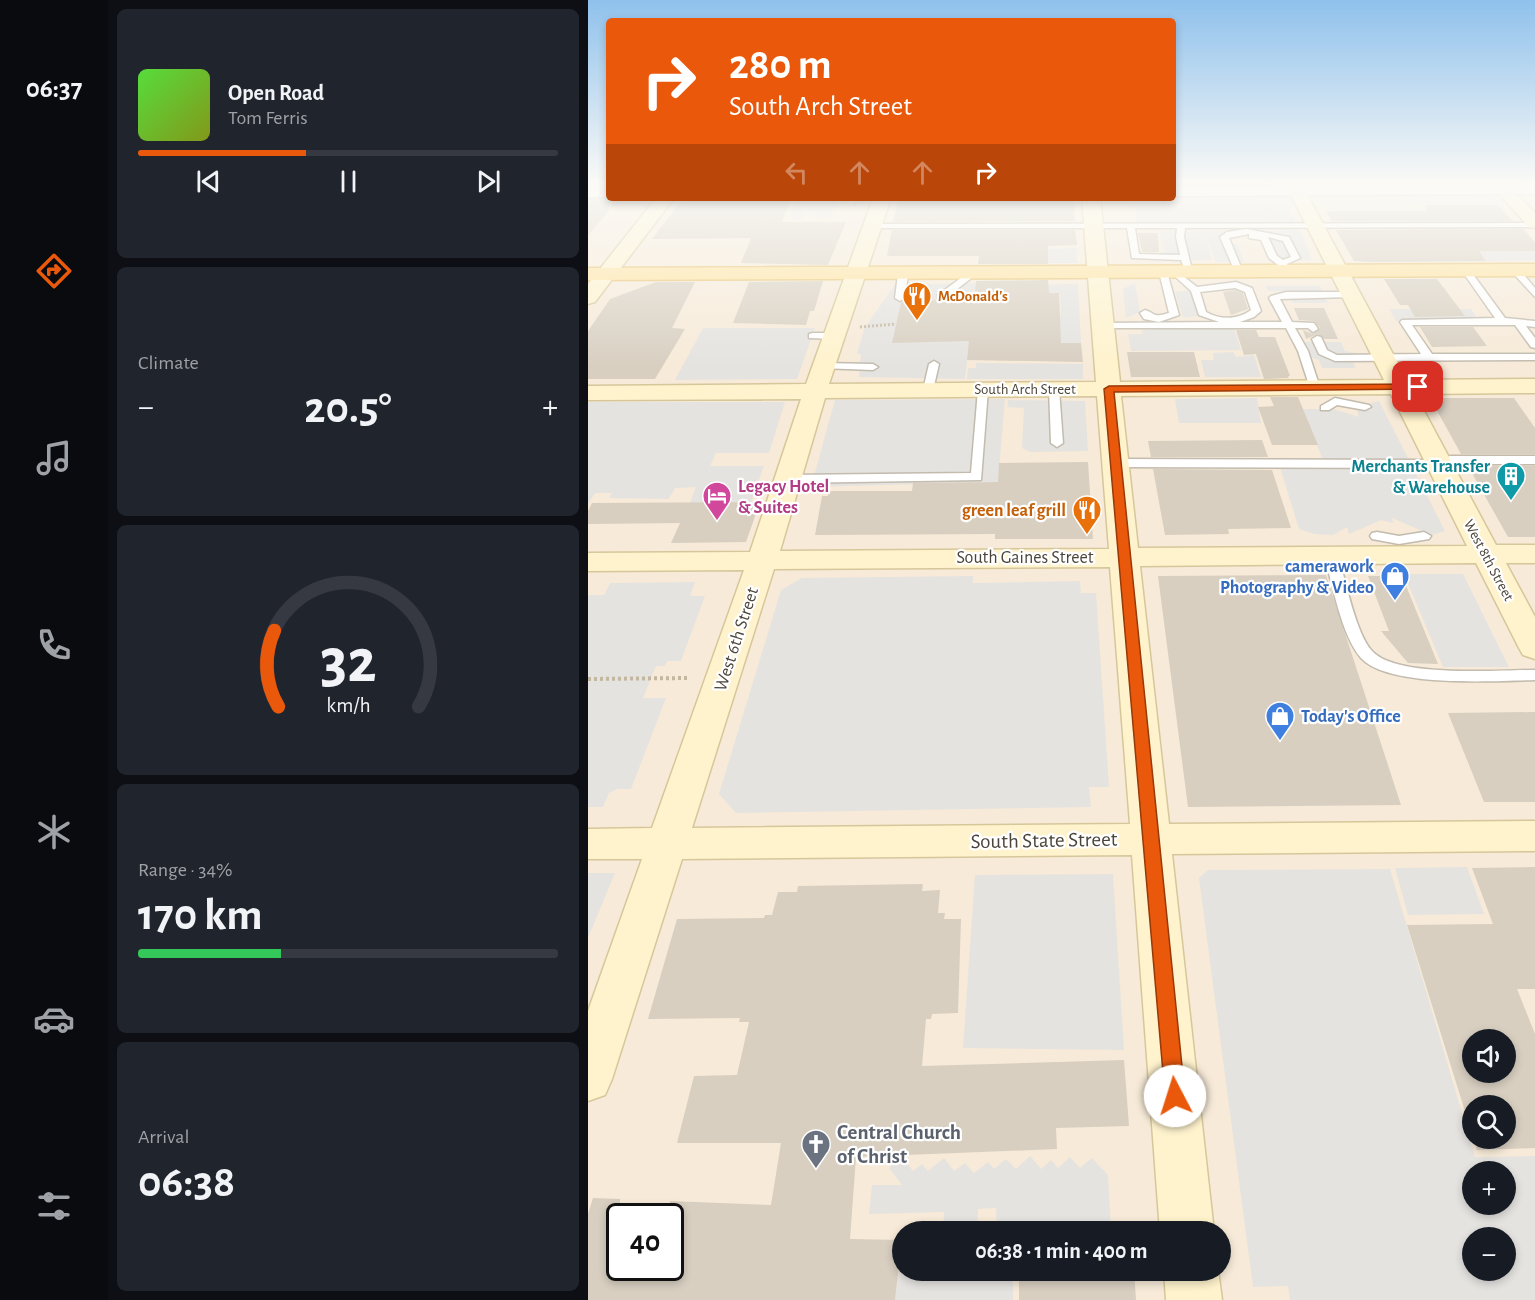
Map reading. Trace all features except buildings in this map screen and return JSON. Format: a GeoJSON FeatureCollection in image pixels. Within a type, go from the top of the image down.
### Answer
{"type":"FeatureCollection","features":[{"type":"Feature","properties":{"kind":"main road"},"geometry":{"type":"LineString","coordinates":[[598,274],[1098,273],[1138,278],[1176,271],[1236,273],[1284,268],[1339,271],[1466,271],[1528,277]]}},
{"type":"Feature","properties":{"kind":"street"},"geometry":{"type":"LineString","coordinates":[[588,298],[598,274],[623,246]]}},
{"type":"Feature","properties":{"kind":"street","name":"West 6th Street"},"geometry":{"type":"LineString","coordinates":[[588,1079],[789,478],[819,379],[824,336],[857,273],[866,246]]}},
{"type":"Feature","properties":{"kind":"street"},"geometry":{"type":"LineString","coordinates":[[1095,246],[1186,1221]]}},
{"type":"Feature","properties":{"kind":"street","name":"West 8th Street"},"geometry":{"type":"LineString","coordinates":[[1326,246],[1535,648]]}},
{"type":"Feature","properties":{"kind":"street","name":"South Arch Street"},"geometry":{"type":"LineString","coordinates":[[588,393],[819,379],[928,390],[1109,389],[1326,396],[1400,387],[1535,386]]}},
{"type":"Feature","properties":{"kind":"street","name":"South Gaines Street"},"geometry":{"type":"LineString","coordinates":[[588,562],[1331,555],[1409,544],[1486,554],[1535,554]]}},
{"type":"Feature","properties":{"kind":"street","name":"South State Street"},"geometry":{"type":"LineString","coordinates":[[588,844],[1535,836]]}},
{"type":"Feature","properties":{"kind":"street"},"geometry":{"type":"LineString","coordinates":[[1192,1281],[1194,1300]]}},
{"type":"Feature","properties":{"kind":"lane"},"geometry":{"type":"LineString","coordinates":[[1132,246],[1135,256],[1176,271],[1202,313],[1211,322]]}},
{"type":"Feature","properties":{"kind":"lane"},"geometry":{"type":"LineString","coordinates":[[1103,326],[1174,315],[1179,246]]}},
{"type":"Feature","properties":{"kind":"lane"},"geometry":{"type":"LineString","coordinates":[[1211,322],[1241,319],[1256,311],[1250,290],[1236,273],[1227,246]]}},
{"type":"Feature","properties":{"kind":"lane"},"geometry":{"type":"LineString","coordinates":[[1236,246],[1240,258],[1236,273]]}},
{"type":"Feature","properties":{"kind":"lane"},"geometry":{"type":"LineString","coordinates":[[1267,246],[1273,258],[1284,268],[1296,258],[1290,246]]}},
{"type":"Feature","properties":{"kind":"lane"},"geometry":{"type":"LineString","coordinates":[[1466,271],[1502,321]]}},
{"type":"Feature","properties":{"kind":"lane"},"geometry":{"type":"LineString","coordinates":[[941,297],[973,273]]}},
{"type":"Feature","properties":{"kind":"lane"},"geometry":{"type":"LineString","coordinates":[[900,298],[903,274]]}},
{"type":"Feature","properties":{"kind":"lane"},"geometry":{"type":"LineString","coordinates":[[1528,277],[1535,294]]}},
{"type":"Feature","properties":{"kind":"lane"},"geometry":{"type":"LineString","coordinates":[[1351,294],[1277,296],[1274,298],[1326,396],[1365,407]]}},
{"type":"Feature","properties":{"kind":"lane"},"geometry":{"type":"LineString","coordinates":[[1150,319],[1290,325],[1314,331],[1323,352],[1335,358],[1535,357]]}},
{"type":"Feature","properties":{"kind":"lane"},"geometry":{"type":"LineString","coordinates":[[1429,358],[1405,322],[1502,321],[1535,324]]}},
{"type":"Feature","properties":{"kind":"lane"},"geometry":{"type":"LineString","coordinates":[[1519,324],[1535,345]]}},
{"type":"Feature","properties":{"kind":"lane"},"geometry":{"type":"LineString","coordinates":[[928,390],[934,364]]}},
{"type":"Feature","properties":{"kind":"lane"},"geometry":{"type":"LineString","coordinates":[[819,379],[873,367]]}},
{"type":"Feature","properties":{"kind":"lane"},"geometry":{"type":"LineString","coordinates":[[1054,389],[1057,443]]}},
{"type":"Feature","properties":{"kind":"lane"},"geometry":{"type":"LineString","coordinates":[[789,478],[977,477],[983,390]]}},
{"type":"Feature","properties":{"kind":"lane"},"geometry":{"type":"LineString","coordinates":[[1116,463],[1535,460]]}},
{"type":"Feature","properties":{"kind":"lane"},"geometry":{"type":"LineString","coordinates":[[1377,536],[1409,544]]}},
{"type":"Feature","properties":{"kind":"lane"},"geometry":{"type":"LineString","coordinates":[[1331,555],[1359,638],[1368,657],[1387,666],[1414,673],[1535,675]]}},
{"type":"Feature","properties":{"kind":"path"},"geometry":{"type":"LineString","coordinates":[[856,327],[896,324]]}},
{"type":"Feature","properties":{"kind":"path"},"geometry":{"type":"LineString","coordinates":[[588,679],[688,678]]}},
{"type":"Feature","properties":{"kind":"shaded area"},"geometry":{"type":"Polygon","coordinates":[[[588,246],[1535,246],[1535,1300],[588,1300],[588,246]]]}},
{"type":"Feature","properties":{"kind":"shaded area"},"geometry":{"type":"Polygon","coordinates":[[[1162,246],[1208,246],[1212,260],[1166,261],[1162,246]]]}},
{"type":"Feature","properties":{"kind":"shaded area"},"geometry":{"type":"Polygon","coordinates":[[[1209,246],[1238,246],[1244,262],[1216,262],[1209,246]]]}},
{"type":"Feature","properties":{"kind":"shaded area"},"geometry":{"type":"Polygon","coordinates":[[[1269,246],[1306,246],[1312,260],[1268,261],[1269,246]]]}},
{"type":"Feature","properties":{"kind":"shaded area"},"geometry":{"type":"Polygon","coordinates":[[[1077,248],[1077,263],[1048,263],[1048,249],[1077,248]]]}},
{"type":"Feature","properties":{"kind":"shaded area"},"geometry":{"type":"Polygon","coordinates":[[[1479,251],[1535,251],[1535,260],[1486,261],[1479,251]]]}},
{"type":"Feature","properties":{"kind":"shaded area"},"geometry":{"type":"Polygon","coordinates":[[[976,283],[965,379],[859,377],[861,355],[857,353],[865,327],[895,285],[976,283]]]}},
{"type":"Feature","properties":{"kind":"shaded area"},"geometry":{"type":"Polygon","coordinates":[[[1135,283],[1140,312],[1126,318],[1123,289],[1135,283]]]}},
{"type":"Feature","properties":{"kind":"shaded area"},"geometry":{"type":"Polygon","coordinates":[[[1078,284],[1081,343],[1006,343],[1009,315],[1061,315],[1060,295],[1014,295],[1014,285],[1078,284]]]}},
{"type":"Feature","properties":{"kind":"shaded area"},"geometry":{"type":"Polygon","coordinates":[[[1265,286],[1320,286],[1328,303],[1293,303],[1288,291],[1268,291],[1265,286]]]}},
{"type":"Feature","properties":{"kind":"shaded area"},"geometry":{"type":"Polygon","coordinates":[[[1189,290],[1198,316],[1183,318],[1175,292],[1189,290]]]}},
{"type":"Feature","properties":{"kind":"shaded area"},"geometry":{"type":"Polygon","coordinates":[[[1389,309],[1471,309],[1479,321],[1396,321],[1389,309]]]}},
{"type":"Feature","properties":{"kind":"shaded area"},"geometry":{"type":"Polygon","coordinates":[[[703,328],[815,328],[797,379],[675,380],[703,328]]]}},
{"type":"Feature","properties":{"kind":"shaded area"},"geometry":{"type":"Polygon","coordinates":[[[1234,328],[1241,350],[1131,351],[1128,334],[1143,334],[1141,330],[1154,329],[1234,328]]]}},
{"type":"Feature","properties":{"kind":"shaded area"},"geometry":{"type":"Polygon","coordinates":[[[1303,342],[1341,342],[1345,351],[1361,354],[1364,362],[1354,363],[1355,368],[1322,368],[1319,360],[1309,357],[1303,342]]]}},
{"type":"Feature","properties":{"kind":"shaded area"},"geometry":{"type":"Polygon","coordinates":[[[1233,352],[1236,357],[1254,355],[1261,377],[1205,377],[1201,360],[1214,360],[1213,353],[1233,352]]]}},
{"type":"Feature","properties":{"kind":"shaded area"},"geometry":{"type":"Polygon","coordinates":[[[976,363],[1083,364],[1083,379],[967,379],[968,368],[976,368],[976,363]]]}},
{"type":"Feature","properties":{"kind":"shaded area"},"geometry":{"type":"Polygon","coordinates":[[[1257,398],[1261,423],[1179,423],[1175,399],[1257,398]]]}},
{"type":"Feature","properties":{"kind":"shaded area"},"geometry":{"type":"Polygon","coordinates":[[[1005,399],[998,482],[811,487],[835,400],[1005,399]]]}},
{"type":"Feature","properties":{"kind":"shaded area"},"geometry":{"type":"Polygon","coordinates":[[[1008,400],[1085,401],[1088,451],[1030,452],[1022,448],[1024,408],[1007,407],[1008,400]]]}},
{"type":"Feature","properties":{"kind":"shaded area"},"geometry":{"type":"Polygon","coordinates":[[[1379,401],[1445,531],[1432,535],[1392,518],[1393,523],[1381,520],[1349,534],[1347,527],[1333,535],[1314,534],[1299,529],[1279,464],[1324,463],[1303,409],[1334,409],[1359,417],[1356,408],[1379,401]]]}},
{"type":"Feature","properties":{"kind":"shaded area"},"geometry":{"type":"Polygon","coordinates":[[[588,402],[785,402],[769,453],[716,453],[710,466],[764,466],[751,502],[690,503],[696,487],[675,488],[669,499],[609,498],[612,493],[595,493],[588,504],[588,402]]]}},
{"type":"Feature","properties":{"kind":"shaded area"},"geometry":{"type":"Polygon","coordinates":[[[1404,574],[1463,574],[1509,667],[1443,667],[1404,574]]]}},
{"type":"Feature","properties":{"kind":"shaded area"},"geometry":{"type":"Polygon","coordinates":[[[973,576],[973,583],[1080,581],[1081,593],[1096,593],[1109,787],[1089,787],[1091,807],[736,813],[719,794],[781,590],[802,578],[973,576]]]}},
{"type":"Feature","properties":{"kind":"shaded area"},"geometry":{"type":"Polygon","coordinates":[[[695,582],[690,596],[705,596],[681,661],[667,661],[665,666],[656,666],[643,698],[666,698],[631,789],[617,789],[609,793],[603,807],[588,807],[588,595],[604,595],[610,583],[695,582]]]}},
{"type":"Feature","properties":{"kind":"shaded area"},"geometry":{"type":"Polygon","coordinates":[[[1467,867],[1484,914],[1408,915],[1395,868],[1467,867]]]}},
{"type":"Feature","properties":{"kind":"shaded area"},"geometry":{"type":"Polygon","coordinates":[[[1390,869],[1462,1113],[1462,1149],[1473,1149],[1475,1157],[1535,1156],[1535,1300],[1290,1300],[1288,1286],[1253,1287],[1199,878],[1208,870],[1390,869]]]}},
{"type":"Feature","properties":{"kind":"shaded area"},"geometry":{"type":"Polygon","coordinates":[[[588,873],[615,873],[588,938],[588,873]]]}},
{"type":"Feature","properties":{"kind":"shaded area"},"geometry":{"type":"Polygon","coordinates":[[[1113,874],[1124,1050],[963,1048],[975,875],[1113,874]]]}},
{"type":"Feature","properties":{"kind":"shaded area"},"geometry":{"type":"Polygon","coordinates":[[[1030,1156],[1041,1169],[1051,1160],[1058,1168],[1070,1157],[1080,1168],[1092,1158],[1108,1175],[1111,1221],[997,1221],[996,1208],[978,1209],[977,1221],[944,1221],[944,1212],[869,1214],[872,1185],[902,1185],[889,1168],[902,1157],[913,1171],[922,1164],[928,1171],[944,1158],[954,1171],[965,1163],[974,1173],[988,1162],[994,1169],[1006,1159],[1016,1169],[1030,1156]]]}},
{"type":"Feature","properties":{"kind":"shaded area"},"geometry":{"type":"Polygon","coordinates":[[[898,1281],[1013,1281],[1013,1300],[895,1300],[898,1281]]]}},
{"type":"Feature","properties":{"kind":"place","name":"McDonald's"},"geometry":{"type":"Point","coordinates":[917,322]}},
{"type":"Feature","properties":{"kind":"place","name":"Merchants Transfer & Warehouse"},"geometry":{"type":"Point","coordinates":[1511,502]}},
{"type":"Feature","properties":{"kind":"place","name":"Legacy Hotel & Suites"},"geometry":{"type":"Point","coordinates":[717,522]}},
{"type":"Feature","properties":{"kind":"place","name":"green leaf grill"},"geometry":{"type":"Point","coordinates":[1087,536]}},
{"type":"Feature","properties":{"kind":"place","name":"camerawork Photography & Video"},"geometry":{"type":"Point","coordinates":[1395,602]}},
{"type":"Feature","properties":{"kind":"place","name":"Today's Office"},"geometry":{"type":"Point","coordinates":[1280,742]}},
{"type":"Feature","properties":{"kind":"place","name":"Central Church of Christ"},"geometry":{"type":"Point","coordinates":[816,1170]}},
{"type":"Feature","properties":{"kind":"route"},"geometry":{"type":"LineString","coordinates":[[1175,1096],[1109,389],[1418,387]]}}]}
